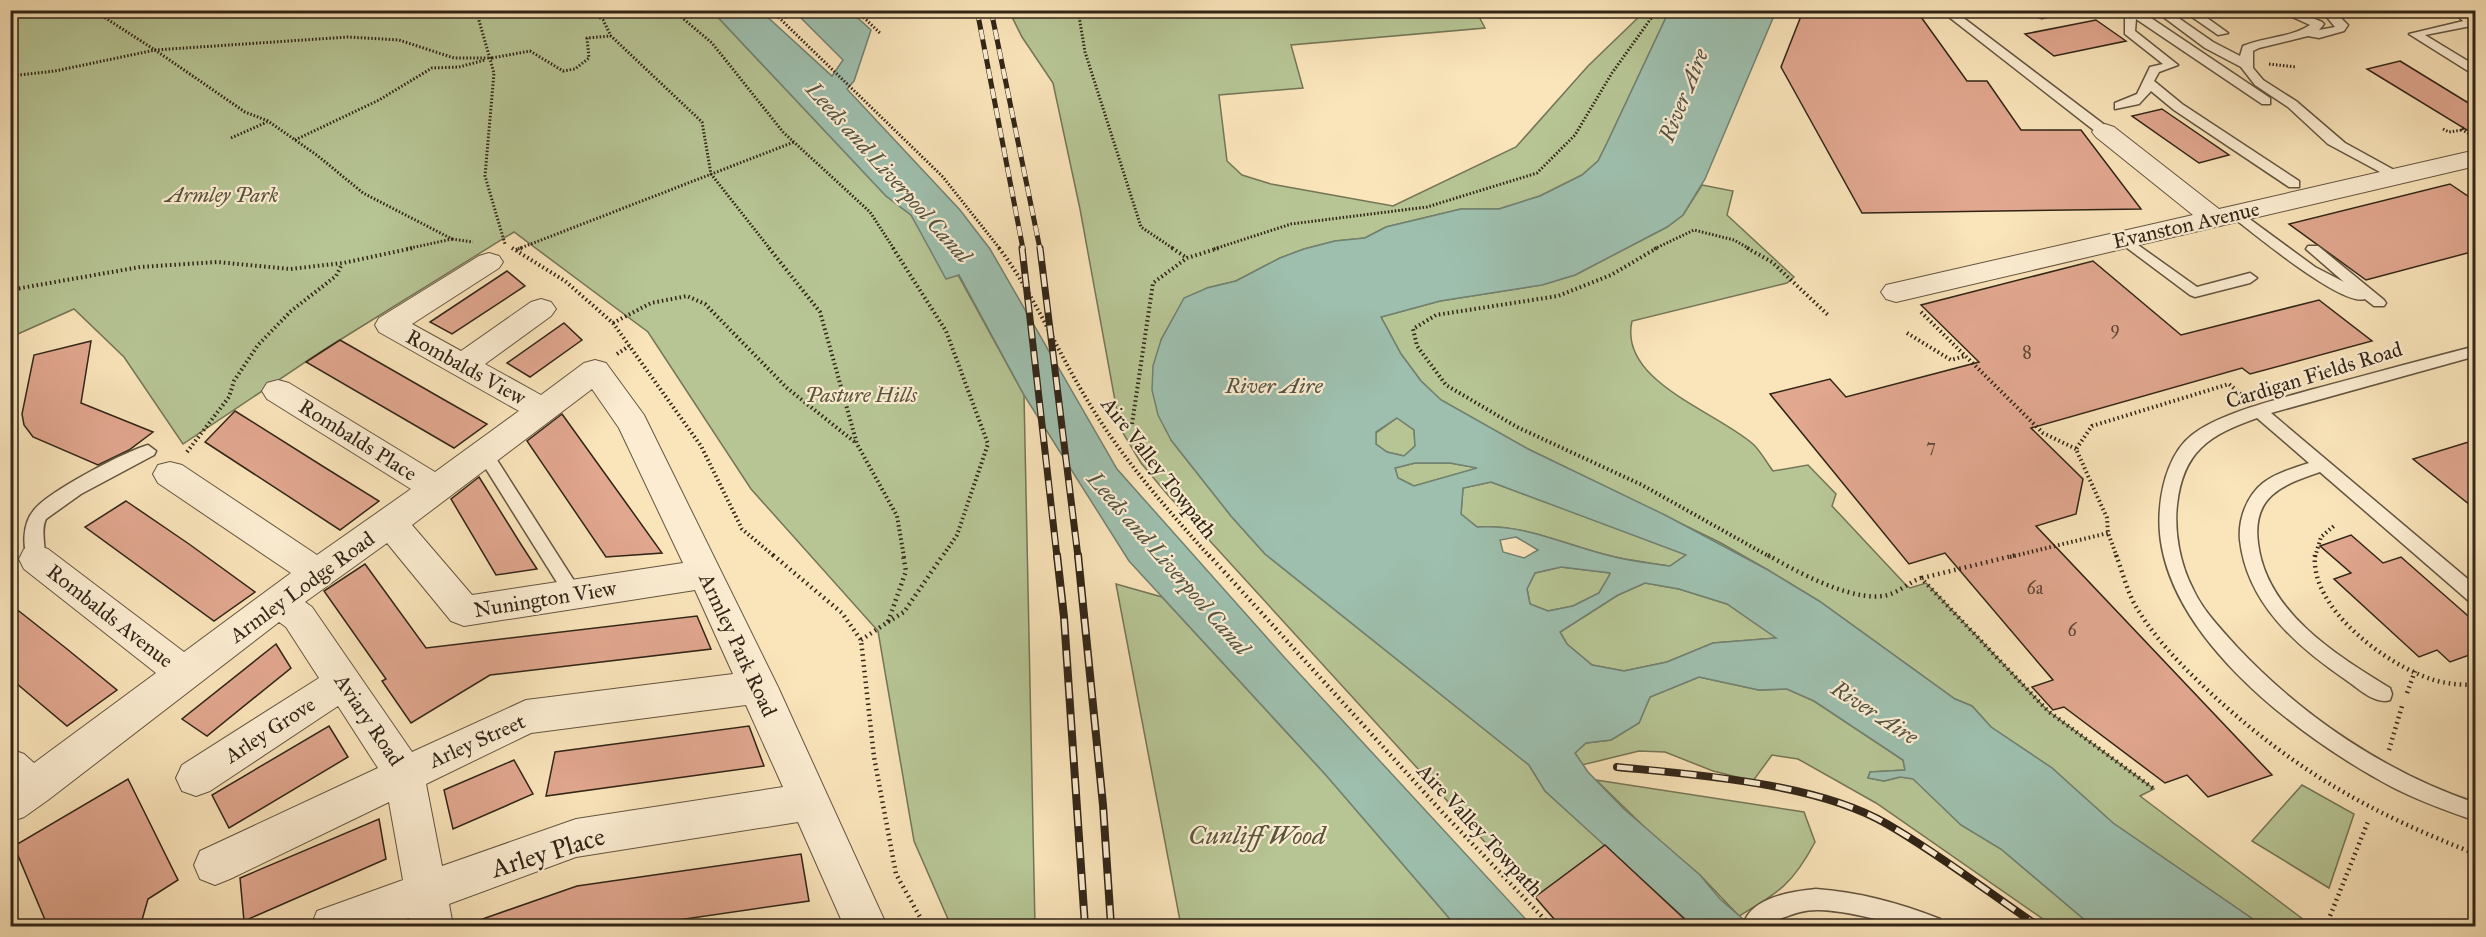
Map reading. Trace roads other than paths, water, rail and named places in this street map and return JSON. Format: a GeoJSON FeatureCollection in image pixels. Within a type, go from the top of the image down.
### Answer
{"type":"FeatureCollection","features":[{"type":"Feature","properties":{"kind":"main road"},"geometry":{"type":"LineString","coordinates":[[2460,10],[2475,20]]}},
{"type":"Feature","properties":{"kind":"street"},"geometry":{"type":"LineString","coordinates":[[2105,132],[2225,216]]}},
{"type":"Feature","properties":{"kind":"street","name":"Evanston Avenue"},"geometry":{"type":"LineString","coordinates":[[1896,292],[2475,158]]}},
{"type":"Feature","properties":{"kind":"street","name":"Rombalds View"},"geometry":{"type":"LineString","coordinates":[[493,248],[390,325],[542,410]]}},
{"type":"Feature","properties":{"kind":"street"},"geometry":{"type":"LineString","coordinates":[[462,365],[541,309]]}},
{"type":"Feature","properties":{"kind":"street","name":"Armley Lodge Road"},"geometry":{"type":"LineString","coordinates":[[18,786],[281,603],[317,573],[437,489],[595,371]]}},
{"type":"Feature","properties":{"kind":"street","name":"Armley Park Road"},"geometry":{"type":"LineString","coordinates":[[595,371],[633,423],[759,687],[807,802],[866,927]]}},
{"type":"Feature","properties":{"kind":"street","name":"Rombalds Place"},"geometry":{"type":"LineString","coordinates":[[278,391],[437,489]]}},
{"type":"Feature","properties":{"kind":"street"},"geometry":{"type":"LineString","coordinates":[[168,461],[317,573]]}},
{"type":"Feature","properties":{"kind":"street","name":"Nunington View"},"geometry":{"type":"LineString","coordinates":[[390,523],[464,611],[705,574]]}},
{"type":"Feature","properties":{"kind":"street","name":"Rombalds Avenue"},"geometry":{"type":"LineString","coordinates":[[36,559],[183,673]]}},
{"type":"Feature","properties":{"kind":"street","name":"Aviary Road"},"geometry":{"type":"LineString","coordinates":[[281,603],[299,617],[404,773],[429,909]]}},
{"type":"Feature","properties":{"kind":"street","name":"Arley Grove"},"geometry":{"type":"LineString","coordinates":[[196,778],[344,682]]}},
{"type":"Feature","properties":{"kind":"street","name":"Arley Street"},"geometry":{"type":"LineString","coordinates":[[215,865],[404,773],[526,717],[759,687]]}},
{"type":"Feature","properties":{"kind":"street","name":"Arley Place"},"geometry":{"type":"LineString","coordinates":[[332,927],[429,909],[576,838],[807,802]]}},
{"type":"Feature","properties":{"kind":"lane"},"geometry":{"type":"LineString","coordinates":[[1945,10],[2105,132]]}},
{"type":"Feature","properties":{"kind":"lane"},"geometry":{"type":"LineString","coordinates":[[2019,10],[2042,15],[2067,10]]}},
{"type":"Feature","properties":{"kind":"lane"},"geometry":{"type":"LineString","coordinates":[[2159,10],[2209,45],[2245,64],[2262,85],[2291,104],[2334,142]]}},
{"type":"Feature","properties":{"kind":"lane"},"geometry":{"type":"LineString","coordinates":[[2187,10],[2222,33]]}},
{"type":"Feature","properties":{"kind":"lane"},"geometry":{"type":"LineString","coordinates":[[2282,10],[2318,24],[2307,32]]}},
{"type":"Feature","properties":{"kind":"lane"},"geometry":{"type":"LineString","coordinates":[[2245,64],[2247,49],[2258,42],[2307,32],[2319,34],[2340,29],[2342,25],[2326,10]]}},
{"type":"Feature","properties":{"kind":"lane"},"geometry":{"type":"LineString","coordinates":[[2119,106],[2134,103],[2139,99],[2145,92],[2147,82],[2154,70],[2172,65],[2129,32],[2129,11],[2147,20],[2266,100],[2334,142],[2398,176]]}},
{"type":"Feature","properties":{"kind":"lane"},"geometry":{"type":"LineString","coordinates":[[2475,20],[2415,34],[2475,72]]}},
{"type":"Feature","properties":{"kind":"lane"},"geometry":{"type":"LineString","coordinates":[[2147,82],[2178,107],[2294,184]]}},
{"type":"Feature","properties":{"kind":"lane"},"geometry":{"type":"LineString","coordinates":[[2225,216],[2310,270],[2359,296]]}},
{"type":"Feature","properties":{"kind":"lane"},"geometry":{"type":"LineString","coordinates":[[2124,239],[2195,292],[2250,278]]}},
{"type":"Feature","properties":{"kind":"lane"},"geometry":{"type":"LineString","coordinates":[[2313,249],[2379,303]]}},
{"type":"Feature","properties":{"kind":"lane","name":"Cardigan Fields Road"},"geometry":{"type":"LineString","coordinates":[[2475,351],[2258,410],[2197,439],[2179,463],[2170,489],[2167,531],[2176,566],[2190,601],[2217,639],[2276,694],[2334,742],[2383,772],[2458,808],[2475,812]]}},
{"type":"Feature","properties":{"kind":"lane"},"geometry":{"type":"LineString","coordinates":[[2258,410],[2475,597]]}},
{"type":"Feature","properties":{"kind":"lane"},"geometry":{"type":"LineString","coordinates":[[484,453],[574,595]]}},
{"type":"Feature","properties":{"kind":"lane"},"geometry":{"type":"LineString","coordinates":[[36,559],[33,533],[39,515],[54,502],[168,461]]}},
{"type":"Feature","properties":{"kind":"lane"},"geometry":{"type":"LineString","coordinates":[[2322,465],[2269,487],[2255,503],[2248,525],[2247,550],[2261,584],[2281,614],[2342,669],[2383,694]]}},
{"type":"Feature","properties":{"kind":"lane"},"geometry":{"type":"LineString","coordinates":[[1756,920],[1782,905],[1818,900],[1846,902],[1932,927]]}},
{"type":"Feature","properties":{"kind":"water","name":"Leeds and Liverpool Canal"},"geometry":{"type":"Polygon","coordinates":[[[712,11],[761,11],[832,76],[843,60],[794,11],[850,11],[871,30],[854,81],[847,89],[960,210],[990,249],[1117,469],[1284,657],[1532,926],[1456,926],[1325,774],[1129,561],[1024,395],[959,275],[946,279],[911,215],[886,196],[712,11]]]}},
{"type":"Feature","properties":{"kind":"water","name":"River Aire"},"geometry":{"type":"Polygon","coordinates":[[[1669,11],[1776,11],[1705,179],[1683,215],[1667,227],[1575,275],[1542,285],[1440,301],[1381,317],[1401,354],[1421,381],[1441,400],[1528,449],[1665,515],[1768,570],[1819,601],[1955,699],[1972,706],[1991,727],[2052,768],[2113,823],[2263,926],[2092,926],[2001,849],[1961,825],[1913,779],[1900,777],[1884,781],[1868,778],[1870,772],[1905,770],[1903,760],[1814,701],[1787,689],[1759,690],[1699,677],[1650,697],[1639,723],[1611,740],[1586,743],[1575,753],[1588,772],[1624,809],[1700,875],[1720,899],[1751,926],[1693,926],[1545,791],[1529,765],[1265,554],[1231,516],[1171,440],[1158,415],[1152,390],[1153,366],[1161,340],[1184,298],[1207,288],[1236,281],[1280,258],[1304,249],[1335,241],[1365,238],[1386,227],[1461,209],[1499,209],[1540,196],[1582,175],[1598,161],[1669,11]],[[1397,418],[1376,432],[1376,444],[1387,452],[1404,456],[1415,446],[1414,430],[1397,418]],[[1415,463],[1395,468],[1398,478],[1414,486],[1477,468],[1450,463],[1415,463]],[[1491,482],[1463,488],[1461,514],[1477,527],[1529,532],[1625,559],[1670,566],[1686,555],[1491,482]],[[1516,537],[1500,540],[1503,552],[1524,558],[1538,550],[1516,537]],[[1561,567],[1535,573],[1527,589],[1530,604],[1548,611],[1573,606],[1599,593],[1610,573],[1561,567]],[[1645,583],[1618,595],[1560,632],[1567,644],[1592,665],[1624,671],[1667,662],[1713,643],[1776,638],[1727,604],[1679,589],[1645,583]]]}},
{"type":"Feature","properties":{"kind":"railway"},"geometry":{"type":"LineString","coordinates":[[977,10],[1023,249]]}},
{"type":"Feature","properties":{"kind":"railway"},"geometry":{"type":"LineString","coordinates":[[991,10],[1040,249]]}},
{"type":"Feature","properties":{"kind":"railway"},"geometry":{"type":"LineString","coordinates":[[1022,248],[1057,557]]}},
{"type":"Feature","properties":{"kind":"railway"},"geometry":{"type":"LineString","coordinates":[[1040,248],[1078,557]]}},
{"type":"Feature","properties":{"kind":"railway"},"geometry":{"type":"LineString","coordinates":[[1057,555],[1064,617],[1085,926]]}},
{"type":"Feature","properties":{"kind":"railway"},"geometry":{"type":"LineString","coordinates":[[1078,555],[1103,805],[1111,926]]}},
{"type":"Feature","properties":{"kind":"railway"},"geometry":{"type":"LineString","coordinates":[[1617,767],[1756,783],[1827,799],[1859,810],[1926,848],[2038,926]]}},
{"type":"Feature","properties":{"kind":"park label","name":"Armley Park"},"geometry":{"type":"Point","coordinates":[222,195]}},
{"type":"Feature","properties":{"kind":"park label","name":"Pasture Hills"},"geometry":{"type":"Point","coordinates":[861,395]}},
{"type":"Feature","properties":{"kind":"park label","name":"Cunliff Wood"},"geometry":{"type":"Point","coordinates":[1257,835]}}]}
